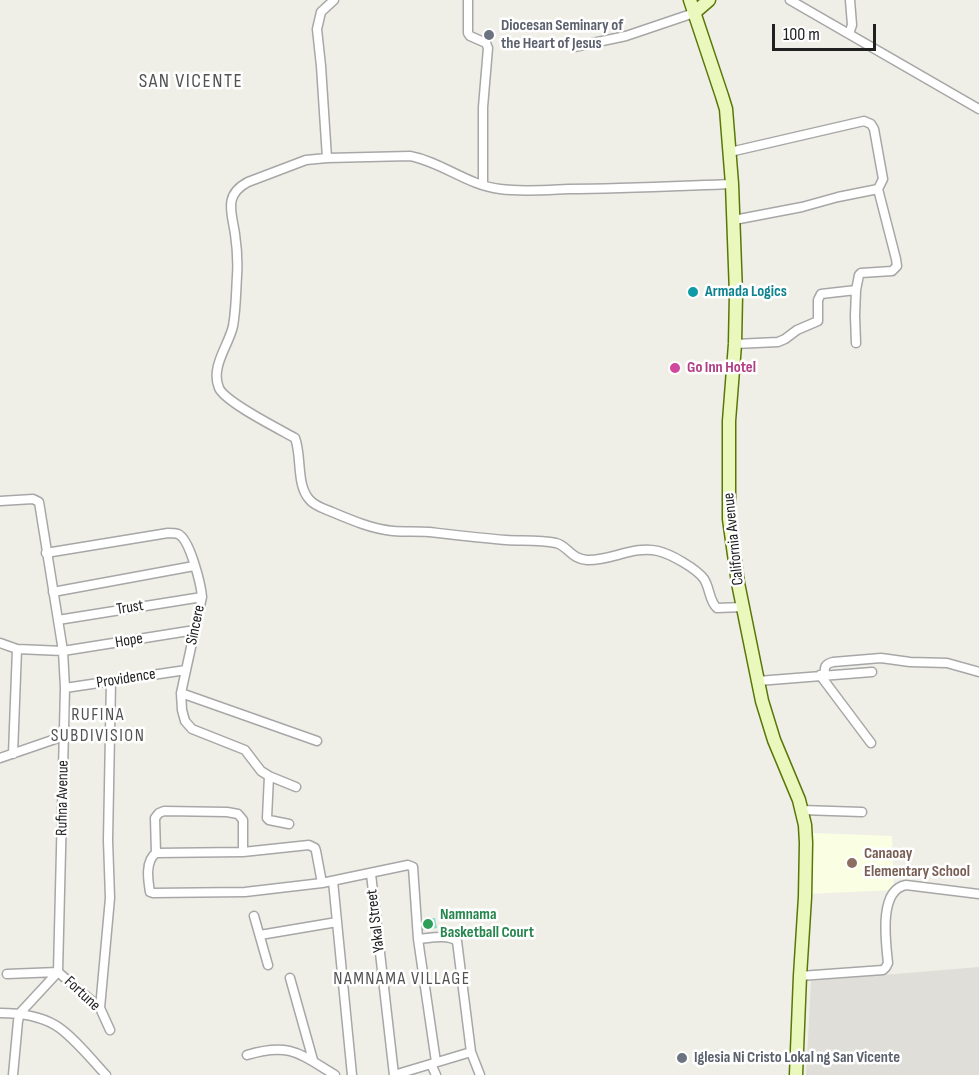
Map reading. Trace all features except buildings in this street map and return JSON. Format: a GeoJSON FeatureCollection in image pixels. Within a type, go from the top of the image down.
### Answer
{"type":"FeatureCollection","features":[{"type":"Feature","properties":{"kind":"street"},"geometry":{"type":"LineString","coordinates":[[327,158],[317,29],[321,12],[334,0]]}},
{"type":"Feature","properties":{"kind":"street"},"geometry":{"type":"LineString","coordinates":[[468,0],[468,33],[486,43],[488,48],[484,97],[483,185]]}},
{"type":"Feature","properties":{"kind":"street","name":"California Avenue"},"geometry":{"type":"LineString","coordinates":[[690,0],[723,96],[730,152],[736,294],[729,421],[729,519],[743,608],[767,720],[805,825],[807,858],[796,1075]]}},
{"type":"Feature","properties":{"kind":"street"},"geometry":{"type":"LineString","coordinates":[[574,47],[626,36],[694,13],[709,0]]}},
{"type":"Feature","properties":{"kind":"street"},"geometry":{"type":"LineString","coordinates":[[790,0],[979,109]]}},
{"type":"Feature","properties":{"kind":"street"},"geometry":{"type":"LineString","coordinates":[[849,34],[852,25],[850,0]]}},
{"type":"Feature","properties":{"kind":"street"},"geometry":{"type":"LineString","coordinates":[[730,152],[864,121],[874,129],[883,179],[879,189],[897,266],[892,271],[859,275],[856,290],[856,343]]}},
{"type":"Feature","properties":{"kind":"street"},"geometry":{"type":"LineString","coordinates":[[732,183],[514,190],[499,189],[472,182],[420,158],[410,156],[306,160],[248,182],[241,186],[232,197],[230,209],[238,265],[234,316],[217,371],[219,389],[228,397],[295,438],[299,449],[303,487],[308,499],[316,505],[341,516],[392,531],[558,543],[576,558],[587,560],[637,550],[657,550],[672,556],[698,573],[705,580],[717,608],[743,608]]}},
{"type":"Feature","properties":{"kind":"street"},"geometry":{"type":"LineString","coordinates":[[734,220],[879,189]]}},
{"type":"Feature","properties":{"kind":"street"},"geometry":{"type":"LineString","coordinates":[[735,344],[778,342],[785,339],[797,330],[818,321],[818,300],[821,294],[856,290]]}},
{"type":"Feature","properties":{"kind":"street","name":"Rufina Avenue"},"geometry":{"type":"LineString","coordinates":[[0,501],[33,499],[39,502],[63,651],[65,688],[58,972]]}},
{"type":"Feature","properties":{"kind":"street","name":"Sincere"},"geometry":{"type":"LineString","coordinates":[[46,553],[176,533],[185,541],[202,597],[181,693],[184,721],[189,727],[245,750],[261,771],[296,787]]}},
{"type":"Feature","properties":{"kind":"street"},"geometry":{"type":"LineString","coordinates":[[53,592],[194,566]]}},
{"type":"Feature","properties":{"kind":"street","name":"Trust"},"geometry":{"type":"LineString","coordinates":[[58,620],[202,597]]}},
{"type":"Feature","properties":{"kind":"street","name":"Hope"},"geometry":{"type":"LineString","coordinates":[[0,643],[17,649],[63,651],[195,630]]}},
{"type":"Feature","properties":{"kind":"street"},"geometry":{"type":"LineString","coordinates":[[13,754],[17,649]]}},
{"type":"Feature","properties":{"kind":"street"},"geometry":{"type":"LineString","coordinates":[[822,675],[826,666],[833,662],[881,658],[947,663],[979,672]]}},
{"type":"Feature","properties":{"kind":"street","name":"Providence"},"geometry":{"type":"LineString","coordinates":[[65,688],[186,670]]}},
{"type":"Feature","properties":{"kind":"street"},"geometry":{"type":"LineString","coordinates":[[758,681],[872,672]]}},
{"type":"Feature","properties":{"kind":"street"},"geometry":{"type":"LineString","coordinates":[[822,675],[871,742]]}},
{"type":"Feature","properties":{"kind":"street"},"geometry":{"type":"LineString","coordinates":[[100,1008],[110,898],[108,840],[111,681]]}},
{"type":"Feature","properties":{"kind":"street"},"geometry":{"type":"LineString","coordinates":[[181,693],[317,741]]}},
{"type":"Feature","properties":{"kind":"street"},"geometry":{"type":"LineString","coordinates":[[0,758],[64,736]]}},
{"type":"Feature","properties":{"kind":"street"},"geometry":{"type":"LineString","coordinates":[[268,776],[267,818],[289,824]]}},
{"type":"Feature","properties":{"kind":"street"},"geometry":{"type":"LineString","coordinates":[[801,810],[862,812]]}},
{"type":"Feature","properties":{"kind":"street"},"geometry":{"type":"LineString","coordinates":[[156,853],[155,818],[164,811],[238,814],[243,820],[243,852]]}},
{"type":"Feature","properties":{"kind":"street"},"geometry":{"type":"LineString","coordinates":[[322,883],[316,851],[309,845],[243,852],[156,853],[151,856],[150,860],[149,889],[153,894],[245,892],[322,883],[408,865],[413,867],[418,939],[436,1075]]}},
{"type":"Feature","properties":{"kind":"street","name":"Yakal Street"},"geometry":{"type":"LineString","coordinates":[[371,874],[394,1075]]}},
{"type":"Feature","properties":{"kind":"street"},"geometry":{"type":"LineString","coordinates":[[333,881],[352,1075]]}},
{"type":"Feature","properties":{"kind":"street"},"geometry":{"type":"LineString","coordinates":[[800,976],[886,968],[888,963],[885,919],[891,896],[901,886],[979,894]]}},
{"type":"Feature","properties":{"kind":"street"},"geometry":{"type":"LineString","coordinates":[[254,916],[268,965]]}},
{"type":"Feature","properties":{"kind":"street"},"geometry":{"type":"LineString","coordinates":[[260,935],[337,922]]}},
{"type":"Feature","properties":{"kind":"street"},"geometry":{"type":"LineString","coordinates":[[418,939],[450,937],[457,941],[471,1052],[480,1075]]}},
{"type":"Feature","properties":{"kind":"street"},"geometry":{"type":"LineString","coordinates":[[13,1075],[20,1013],[58,972]]}},
{"type":"Feature","properties":{"kind":"street","name":"Fortune"},"geometry":{"type":"LineString","coordinates":[[7,974],[58,972],[100,1008],[110,1030]]}},
{"type":"Feature","properties":{"kind":"street"},"geometry":{"type":"LineString","coordinates":[[290,978],[313,1060]]}},
{"type":"Feature","properties":{"kind":"street"},"geometry":{"type":"LineString","coordinates":[[0,1013],[20,1013],[56,1025],[106,1075]]}},
{"type":"Feature","properties":{"kind":"street"},"geometry":{"type":"LineString","coordinates":[[247,1055],[263,1050],[283,1049],[313,1060],[335,1075]]}},
{"type":"Feature","properties":{"kind":"street"},"geometry":{"type":"LineString","coordinates":[[394,1075],[471,1052]]}},
{"type":"Feature","properties":{"kind":"shaded area","name":"Canaoay Elementary School"},"geometry":{"type":"Polygon","coordinates":[[[813,833],[892,836],[894,890],[809,894],[813,833]]]}},
{"type":"Feature","properties":{"kind":"shaded area","name":"Namnama Basketball Court"},"geometry":{"type":"Polygon","coordinates":[[[435,918],[437,928],[422,930],[420,920],[435,918]]]}},
{"type":"Feature","properties":{"kind":"shaded area"},"geometry":{"type":"Polygon","coordinates":[[[979,967],[979,1075],[806,1075],[811,981],[979,967]]]}},
{"type":"Feature","properties":{"kind":"place","name":"Diocesan Seminary of the Heart of Jesus"},"geometry":{"type":"Point","coordinates":[489,35]}},
{"type":"Feature","properties":{"kind":"place","name":"Armada Logics"},"geometry":{"type":"Point","coordinates":[693,292]}},
{"type":"Feature","properties":{"kind":"place","name":"Go Inn Hotel"},"geometry":{"type":"Point","coordinates":[675,368]}},
{"type":"Feature","properties":{"kind":"place","name":"Canaoay Elementary School"},"geometry":{"type":"Point","coordinates":[852,863]}},
{"type":"Feature","properties":{"kind":"place","name":"Namnama Basketball Court"},"geometry":{"type":"Point","coordinates":[428,924]}},
{"type":"Feature","properties":{"kind":"place","name":"Iglesia Ni Cristo Lokal ng San Vicente"},"geometry":{"type":"Point","coordinates":[682,1058]}},
{"type":"Feature","properties":{"kind":"district","name":"SAN VICENTE"},"geometry":{"type":"Point","coordinates":[191,82]}},
{"type":"Feature","properties":{"kind":"district","name":"RUFINA SUBDIVISION"},"geometry":{"type":"Point","coordinates":[98,725]}},
{"type":"Feature","properties":{"kind":"district","name":"NAMNAMA VILLAGE"},"geometry":{"type":"Point","coordinates":[402,979]}}]}
